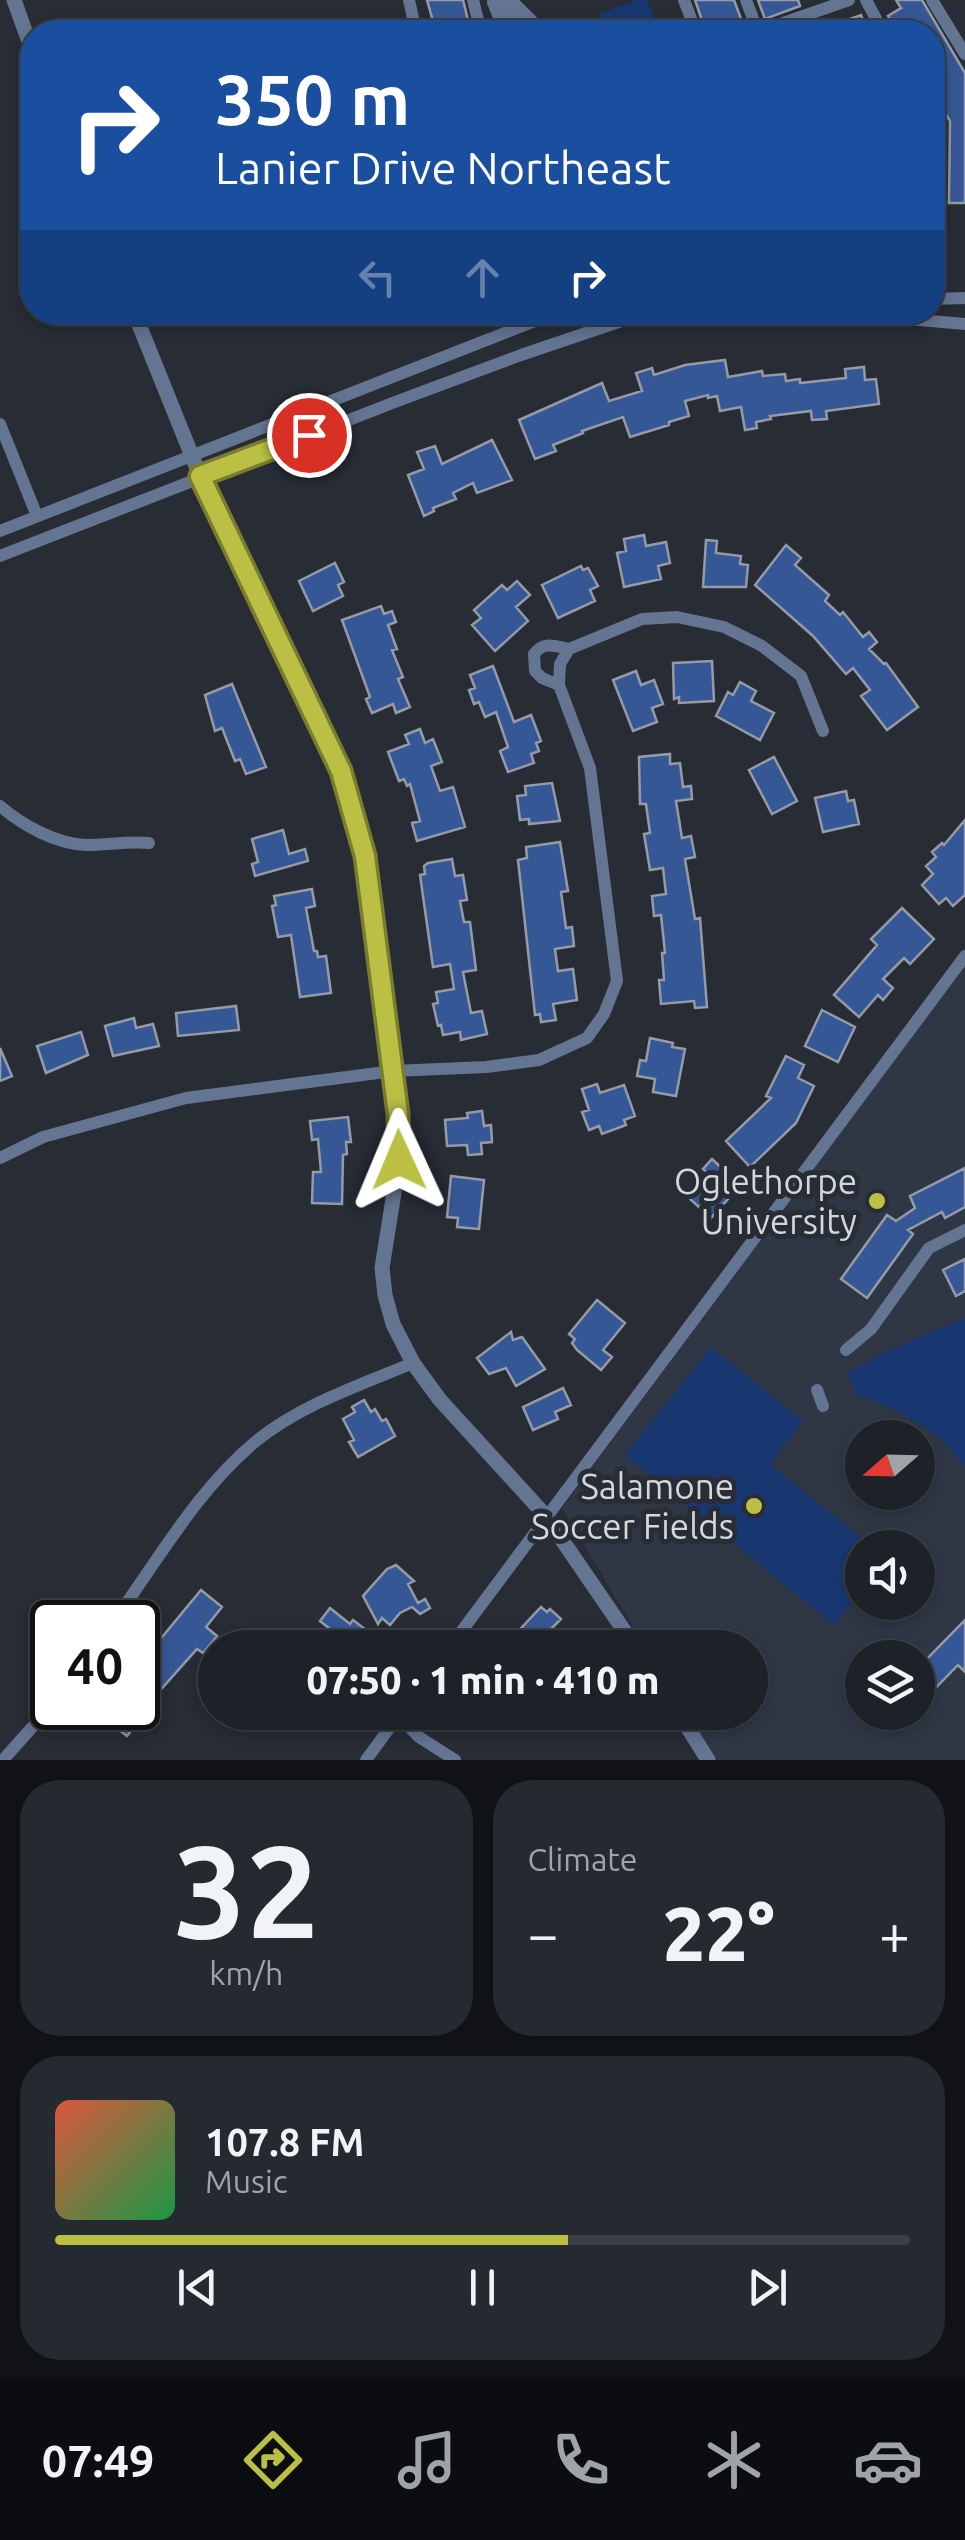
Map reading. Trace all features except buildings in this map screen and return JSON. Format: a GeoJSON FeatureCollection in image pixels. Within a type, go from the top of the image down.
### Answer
{"type":"FeatureCollection","features":[{"type":"Feature","properties":{"kind":"street"},"geometry":{"type":"LineString","coordinates":[[496,0],[513,20]]}},
{"type":"Feature","properties":{"kind":"street"},"geometry":{"type":"LineString","coordinates":[[511,0],[531,20]]}},
{"type":"Feature","properties":{"kind":"street"},"geometry":{"type":"LineString","coordinates":[[786,20],[850,0]]}},
{"type":"Feature","properties":{"kind":"street"},"geometry":{"type":"LineString","coordinates":[[945,21],[965,54]]}},
{"type":"Feature","properties":{"kind":"street"},"geometry":{"type":"LineString","coordinates":[[139,325],[200,476],[341,771],[365,856],[398,1114],[399,1160],[382,1268],[394,1324],[412,1362],[440,1400],[546,1515],[624,1630]]}},
{"type":"Feature","properties":{"kind":"street"},"geometry":{"type":"LineString","coordinates":[[0,530],[525,325]]}},
{"type":"Feature","properties":{"kind":"street"},"geometry":{"type":"LineString","coordinates":[[0,556],[91,523],[200,476],[610,325]]}},
{"type":"Feature","properties":{"kind":"street"},"geometry":{"type":"LineString","coordinates":[[0,424],[37,516]]}},
{"type":"Feature","properties":{"kind":"street"},"geometry":{"type":"LineString","coordinates":[[0,1158],[43,1137],[186,1098],[393,1071],[539,1060],[587,1038],[604,1014],[617,981],[590,768],[559,685],[560,664],[568,650],[642,619],[677,618],[724,627],[762,646],[801,676],[823,731]]}},
{"type":"Feature","properties":{"kind":"street"},"geometry":{"type":"LineString","coordinates":[[559,685],[534,670],[534,654],[548,644],[568,650]]}},
{"type":"Feature","properties":{"kind":"street"},"geometry":{"type":"LineString","coordinates":[[0,806],[44,834],[80,845],[149,843]]}},
{"type":"Feature","properties":{"kind":"street"},"geometry":{"type":"LineString","coordinates":[[462,1630],[965,956]]}},
{"type":"Feature","properties":{"kind":"street"},"geometry":{"type":"LineString","coordinates":[[846,1350],[871,1328],[930,1248],[965,1230]]}},
{"type":"Feature","properties":{"kind":"street"},"geometry":{"type":"LineString","coordinates":[[129,1600],[180,1527],[256,1441],[328,1398],[412,1362]]}},
{"type":"Feature","properties":{"kind":"street"},"geometry":{"type":"LineString","coordinates":[[817,1390],[823,1406]]}},
{"type":"Feature","properties":{"kind":"street"},"geometry":{"type":"LineString","coordinates":[[3,1760],[30,1730]]}},
{"type":"Feature","properties":{"kind":"street"},"geometry":{"type":"LineString","coordinates":[[366,1760],[388,1730]]}},
{"type":"Feature","properties":{"kind":"street"},"geometry":{"type":"LineString","coordinates":[[413,1730],[455,1760]]}},
{"type":"Feature","properties":{"kind":"street"},"geometry":{"type":"LineString","coordinates":[[689,1730],[708,1760]]}},
{"type":"Feature","properties":{"kind":"shaded area"},"geometry":{"type":"Polygon","coordinates":[[[636,0],[647,0],[654,18],[601,20],[599,14],[636,0]]]}},
{"type":"Feature","properties":{"kind":"shaded area","name":"Oglethorpe University"},"geometry":{"type":"Polygon","coordinates":[[[965,964],[965,1760],[712,1760],[694,1730],[768,1730],[768,1630],[635,1630],[562,1508],[965,964]]]}},
{"type":"Feature","properties":{"kind":"shaded area"},"geometry":{"type":"Polygon","coordinates":[[[965,1318],[965,1468],[935,1435],[935,1420],[912,1420],[858,1396],[846,1374],[887,1351],[965,1318]]]}},
{"type":"Feature","properties":{"kind":"shaded area","name":"Salamone Soccer Fields"},"geometry":{"type":"Polygon","coordinates":[[[711,1347],[803,1421],[770,1464],[852,1530],[845,1530],[845,1611],[834,1625],[625,1455],[711,1347]]]}},
{"type":"Feature","properties":{"kind":"place","name":"Oglethorpe University"},"geometry":{"type":"Point","coordinates":[877,1201]}},
{"type":"Feature","properties":{"kind":"place","name":"Salamone Soccer Fields"},"geometry":{"type":"Point","coordinates":[754,1506]}},
{"type":"Feature","properties":{"kind":"route"},"geometry":{"type":"LineString","coordinates":[[309,435],[200,476],[341,771],[365,856],[398,1114],[399,1160]]}}]}
